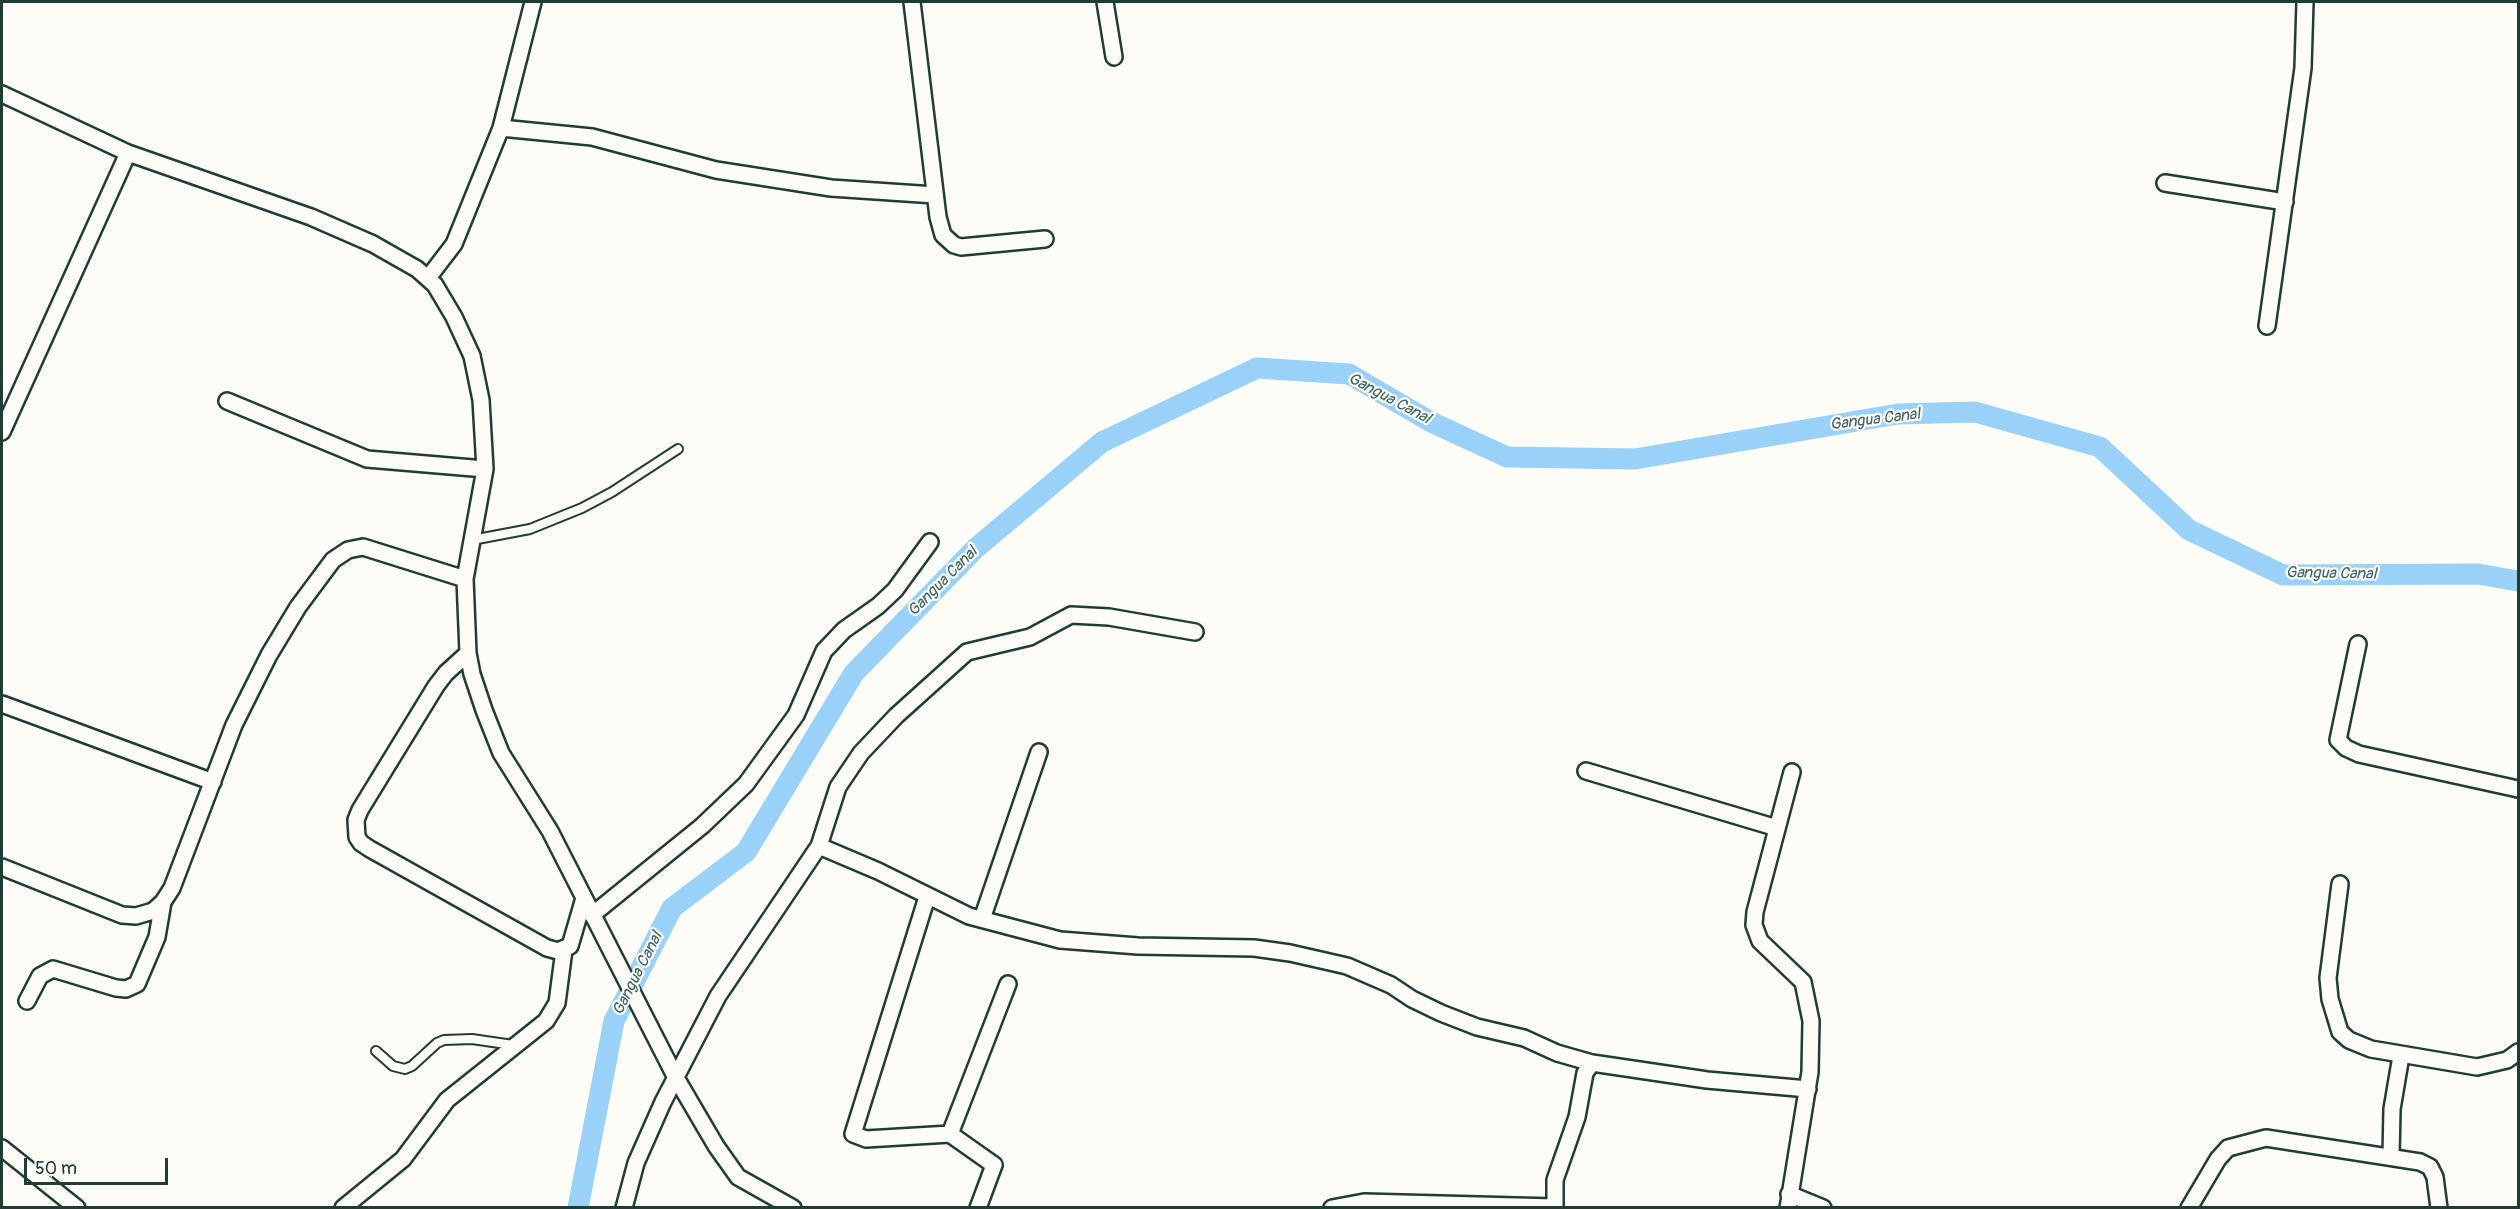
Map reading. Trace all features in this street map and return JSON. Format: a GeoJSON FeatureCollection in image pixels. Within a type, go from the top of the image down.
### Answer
{"type":"FeatureCollection","features":[{"type":"Feature","properties":{"kind":"street"},"geometry":{"type":"LineString","coordinates":[[428,279],[454,244],[501,128],[533,2]]}},
{"type":"Feature","properties":{"kind":"street"},"geometry":{"type":"LineString","coordinates":[[912,2],[935,195],[943,235],[954,245],[961,247],[1045,239]]}},
{"type":"Feature","properties":{"kind":"street"},"geometry":{"type":"LineString","coordinates":[[1105,2],[1114,57]]}},
{"type":"Feature","properties":{"kind":"street"},"geometry":{"type":"LineString","coordinates":[[2267,326],[2303,68],[2305,2]]}},
{"type":"Feature","properties":{"kind":"street"},"geometry":{"type":"LineString","coordinates":[[2,94],[128,153],[310,217],[373,244],[417,269],[435,285],[454,316],[471,356],[481,400],[485,469],[465,579],[468,653],[471,674],[501,753],[550,831],[675,1076],[716,1146],[738,1177],[793,1208]]}},
{"type":"Feature","properties":{"kind":"street"},"geometry":{"type":"LineString","coordinates":[[501,128],[592,137],[716,170],[831,188],[935,195]]}},
{"type":"Feature","properties":{"kind":"street"},"geometry":{"type":"LineString","coordinates":[[2,432],[128,153]]}},
{"type":"Feature","properties":{"kind":"street"},"geometry":{"type":"LineString","coordinates":[[2165,183],[2285,201]]}},
{"type":"Feature","properties":{"kind":"street"},"geometry":{"type":"LineString","coordinates":[[227,401],[367,459],[485,469]]}},
{"type":"Feature","properties":{"kind":"street"},"geometry":{"type":"LineString","coordinates":[[596,921],[746,784],[796,715],[824,651],[831,642],[895,590],[930,542]]}},
{"type":"Feature","properties":{"kind":"street"},"geometry":{"type":"LineString","coordinates":[[2,867],[122,915],[144,915],[153,911],[163,902],[172,888],[234,725],[269,655],[298,607],[333,560],[348,550],[363,547],[465,579]]}},
{"type":"Feature","properties":{"kind":"street"},"geometry":{"type":"LineString","coordinates":[[624,1208],[636,1163],[675,1076],[717,996],[819,846],[838,787],[861,753],[896,716],[967,652],[1029,638],[1071,615],[1109,617],[1196,632]]}},
{"type":"Feature","properties":{"kind":"street"},"geometry":{"type":"LineString","coordinates":[[2358,644],[2338,740],[2346,748],[2359,754],[2518,789]]}},
{"type":"Feature","properties":{"kind":"street"},"geometry":{"type":"LineString","coordinates":[[468,653],[446,673],[436,686],[360,810],[356,820],[357,837],[370,849],[547,948],[564,950]]}},
{"type":"Feature","properties":{"kind":"street"},"geometry":{"type":"LineString","coordinates":[[2,704],[213,782]]}},
{"type":"Feature","properties":{"kind":"street"},"geometry":{"type":"LineString","coordinates":[[982,920],[1039,752]]}},
{"type":"Feature","properties":{"kind":"street"},"geometry":{"type":"LineString","coordinates":[[1586,771],[1777,828]]}},
{"type":"Feature","properties":{"kind":"street"},"geometry":{"type":"LineString","coordinates":[[1792,772],[1755,912],[1754,925],[1760,941],[1803,982],[1811,1021],[1812,1051],[1808,1089],[1788,1201],[1823,1208]]}},
{"type":"Feature","properties":{"kind":"street"},"geometry":{"type":"LineString","coordinates":[[819,846],[878,871],[969,916],[1060,940],[1138,946],[1254,948],[1347,966],[1391,985],[1412,999],[1441,1013],[1478,1027],[1524,1038],[1557,1053],[1592,1063],[1707,1080],[1808,1089]]}},
{"type":"Feature","properties":{"kind":"street"},"geometry":{"type":"LineString","coordinates":[[2340,884],[2328,978],[2334,1016],[2340,1032],[2349,1040],[2370,1049],[2477,1067],[2507,1060],[2518,1052]]}},
{"type":"Feature","properties":{"kind":"street"},"geometry":{"type":"LineString","coordinates":[[927,897],[853,1134],[866,1139],[950,1134],[994,1165],[978,1208]]}},
{"type":"Feature","properties":{"kind":"street"},"geometry":{"type":"LineString","coordinates":[[343,1208],[403,1159],[447,1100],[553,1014],[557,1003],[564,950],[573,940],[584,898]]}},
{"type":"Feature","properties":{"kind":"street"},"geometry":{"type":"LineString","coordinates":[[27,1001],[40,976],[54,969],[116,988],[132,988],[142,977],[157,937],[163,902]]}},
{"type":"Feature","properties":{"kind":"street"},"geometry":{"type":"LineString","coordinates":[[950,1134],[1008,984]]}},
{"type":"Feature","properties":{"kind":"street"},"geometry":{"type":"LineString","coordinates":[[2391,1156],[2392,1109],[2401,1056]]}},
{"type":"Feature","properties":{"kind":"street"},"geometry":{"type":"LineString","coordinates":[[1332,1208],[1364,1202],[1555,1207],[1555,1180],[1577,1117],[1585,1073],[1592,1063]]}},
{"type":"Feature","properties":{"kind":"street"},"geometry":{"type":"LineString","coordinates":[[2189,1208],[2218,1159],[2228,1148],[2265,1138],[2420,1162],[2430,1167],[2438,1189],[2439,1208]]}},
{"type":"Feature","properties":{"kind":"street"},"geometry":{"type":"LineString","coordinates":[[2,1148],[77,1208]]}},
{"type":"Feature","properties":{"kind":"lane"},"geometry":{"type":"LineString","coordinates":[[471,540],[530,529],[582,508],[678,449]]}},
{"type":"Feature","properties":{"kind":"lane"},"geometry":{"type":"LineString","coordinates":[[376,1051],[393,1066],[405,1069],[444,1040],[472,1039],[515,1046]]}},
{"type":"Feature","properties":{"kind":"waterway","name":"Gangua Canal"},"geometry":{"type":"LineString","coordinates":[[578,1208],[614,1021],[672,908],[746,852],[854,673],[976,548],[1102,442],[1257,368],[1349,374],[1431,422],[1507,457],[1635,459],[1898,414],[1975,412],[2100,447],[2189,530],[2283,575],[2478,574],[2518,581]]}}]}
